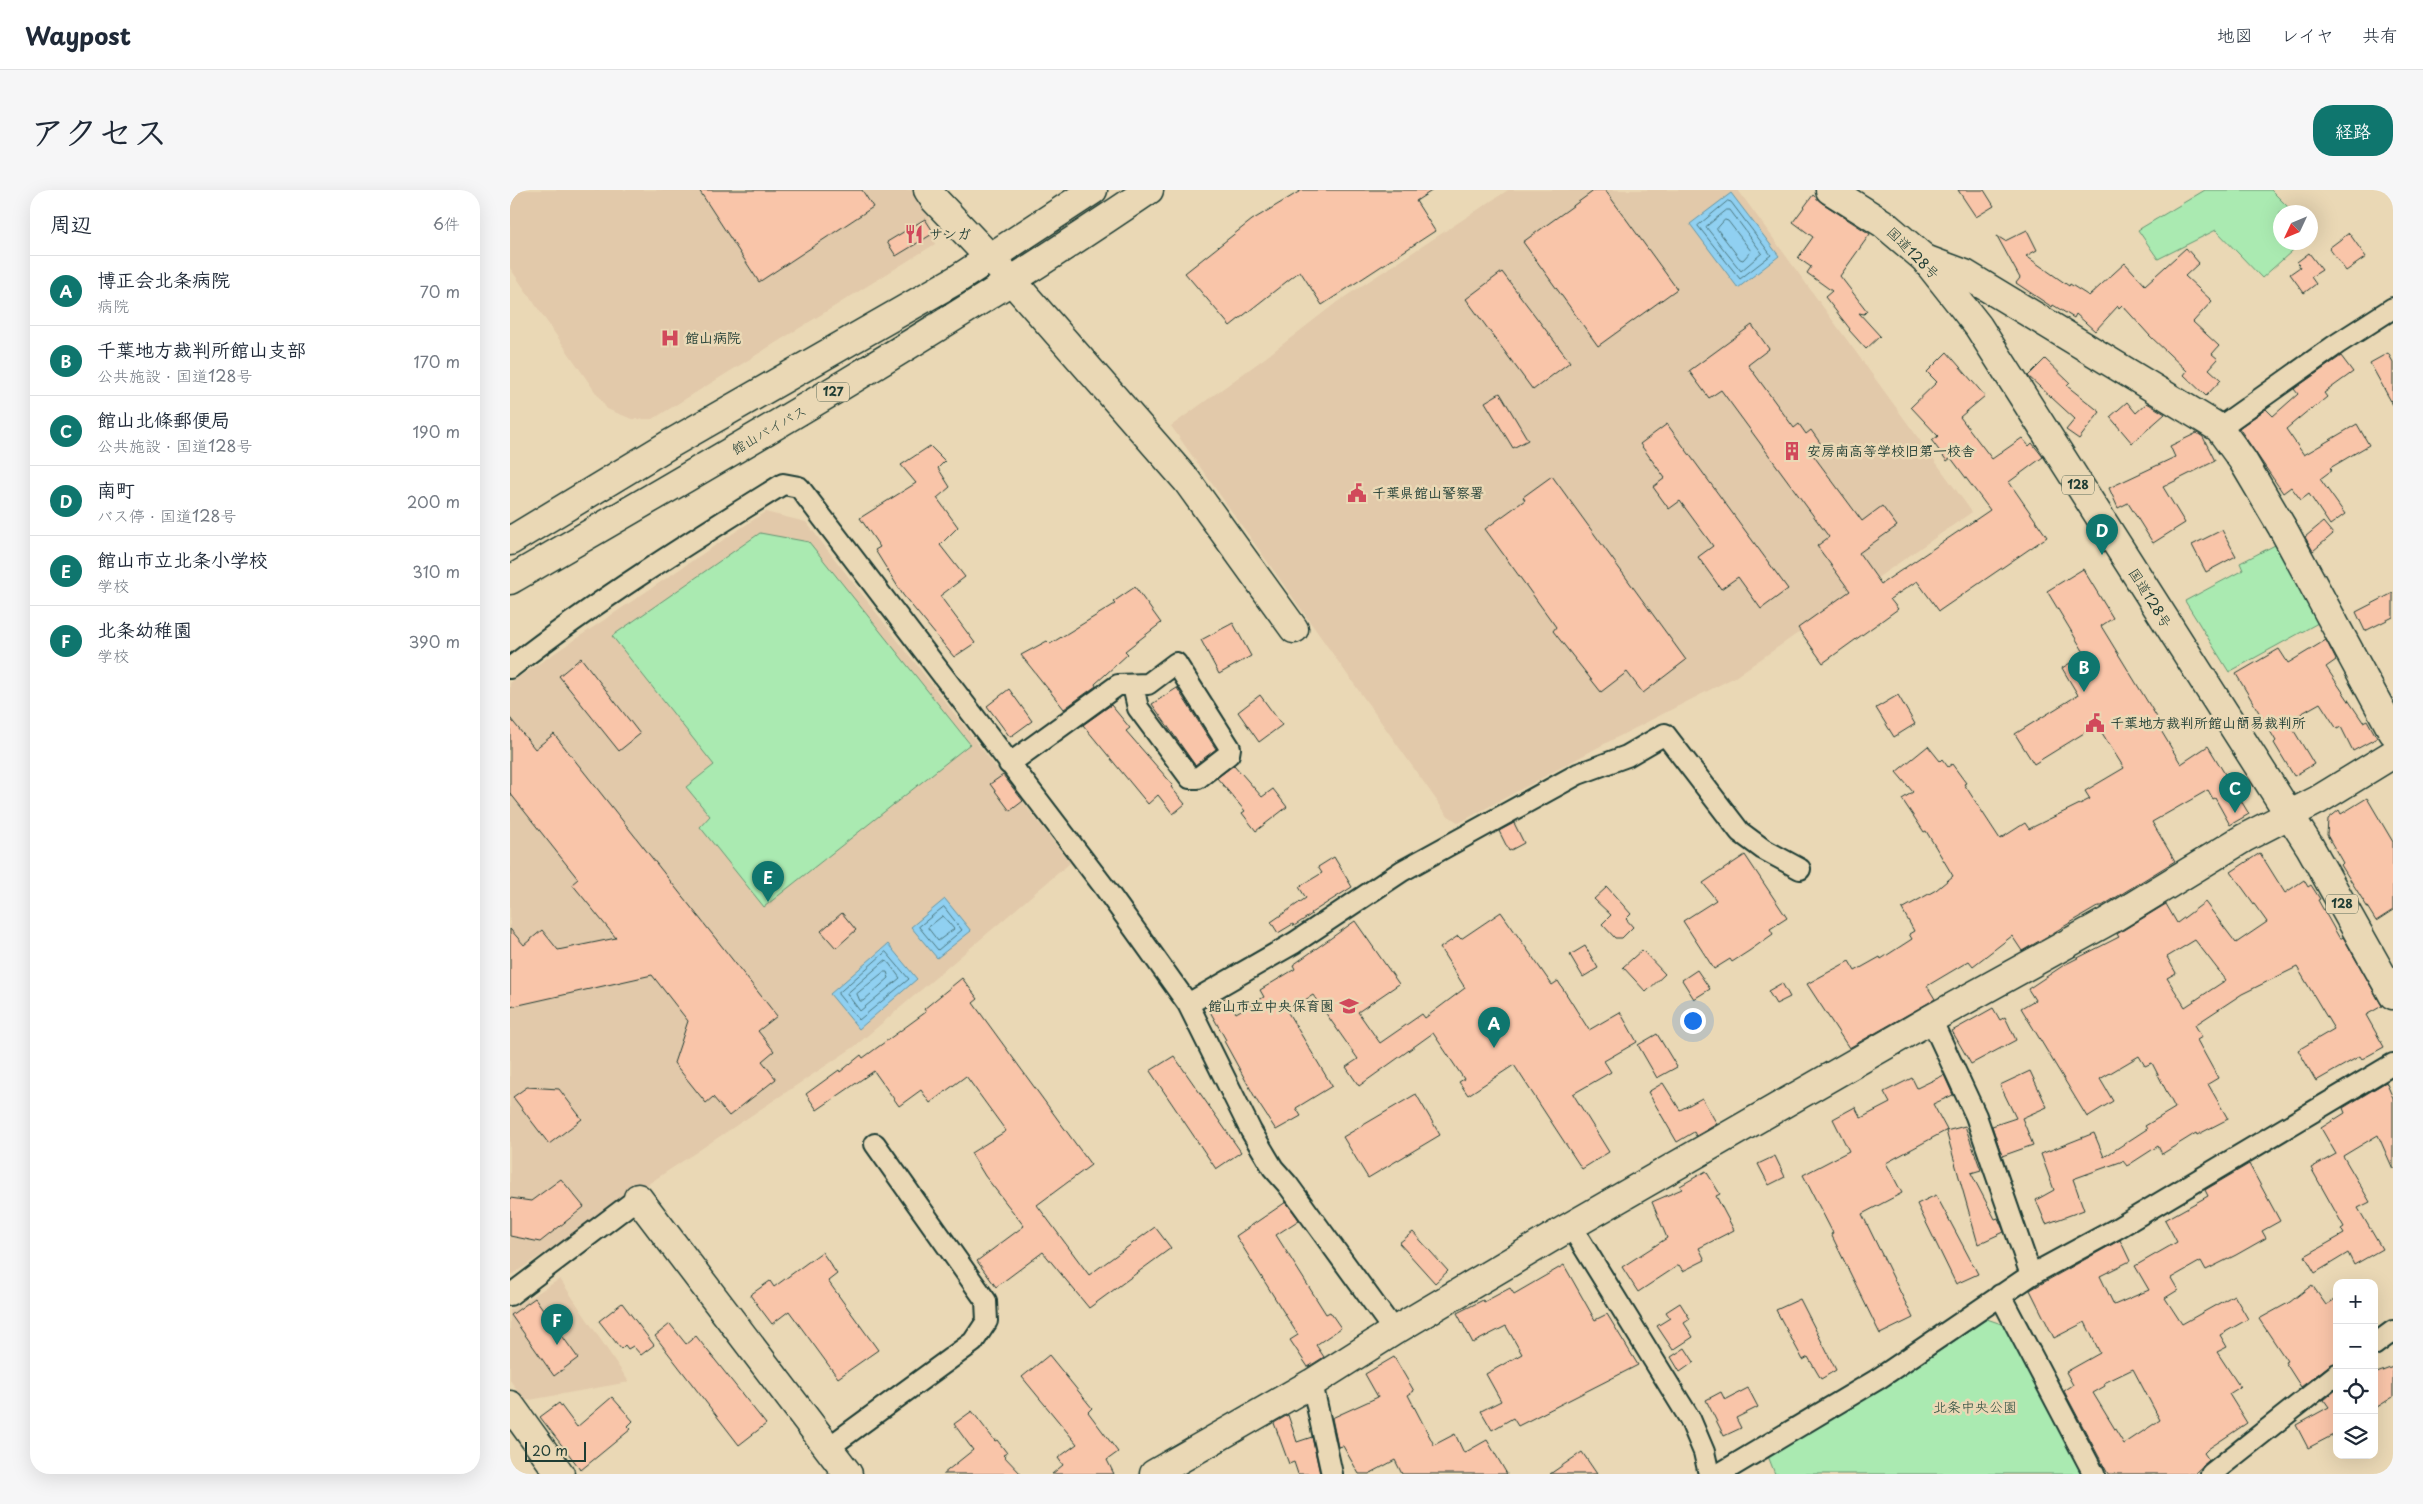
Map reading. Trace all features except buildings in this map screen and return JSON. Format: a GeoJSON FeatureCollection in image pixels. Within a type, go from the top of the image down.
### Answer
{"type":"FeatureCollection","features":[{"type":"Feature","properties":{"kind":"main road"},"geometry":{"type":"LineString","coordinates":[[928,190],[934,199],[1012,281],[1187,481],[1294,629]]}},
{"type":"Feature","properties":{"kind":"main road","name":"127"},"geometry":{"type":"LineString","coordinates":[[510,541],[670,444],[956,280],[1093,190]]}},
{"type":"Feature","properties":{"kind":"main road","name":"館山バイパス"},"geometry":{"type":"LineString","coordinates":[[510,580],[856,379],[1012,281],[1149,190]]}},
{"type":"Feature","properties":{"kind":"main road","name":"国道128号"},"geometry":{"type":"LineString","coordinates":[[1830,190],[1884,224],[1924,259],[1978,326],[2310,847],[2393,994]]}},
{"type":"Feature","properties":{"kind":"main road"},"geometry":{"type":"LineString","coordinates":[[1924,259],[1965,274],[2219,428],[2243,460],[2282,527],[2393,732]]}},
{"type":"Feature","properties":{"kind":"main road"},"geometry":{"type":"LineString","coordinates":[[1154,1474],[1312,1383],[1394,1331],[1571,1226],[1931,1019],[2110,920],[2244,838],[2289,815],[2393,754]]}},
{"type":"Feature","properties":{"kind":"main road"},"geometry":{"type":"LineString","coordinates":[[638,1198],[848,1474]]}},
{"type":"Feature","properties":{"kind":"main road"},"geometry":{"type":"LineString","coordinates":[[510,1405],[560,1474]]}},
{"type":"Feature","properties":{"kind":"street"},"geometry":{"type":"LineString","coordinates":[[2219,428],[2337,344],[2393,308]]}},
{"type":"Feature","properties":{"kind":"street"},"geometry":{"type":"LineString","coordinates":[[510,668],[566,625],[741,510],[784,484],[799,487],[1105,888],[1188,1004],[1251,1131],[1273,1168],[1288,1185],[1394,1331]]}},
{"type":"Feature","properties":{"kind":"street"},"geometry":{"type":"LineString","coordinates":[[1009,764],[1118,686],[1148,684],[1176,663],[1230,748],[1229,754],[1198,778],[1190,778],[1138,708],[1133,686]]}},
{"type":"Feature","properties":{"kind":"street"},"geometry":{"type":"LineString","coordinates":[[1188,1004],[1294,943],[1402,871],[1578,774],[1627,756],[1665,734],[1740,832],[1763,849],[1800,869]]}},
{"type":"Feature","properties":{"kind":"street"},"geometry":{"type":"LineString","coordinates":[[1931,1019],[1976,1116],[2031,1275]]}},
{"type":"Feature","properties":{"kind":"street"},"geometry":{"type":"LineString","coordinates":[[1719,1474],[1878,1379],[2031,1275],[2116,1228],[2393,1064]]}},
{"type":"Feature","properties":{"kind":"street"},"geometry":{"type":"LineString","coordinates":[[828,1448],[974,1342],[987,1321],[986,1301],[875,1144]]}},
{"type":"Feature","properties":{"kind":"street"},"geometry":{"type":"LineString","coordinates":[[510,1295],[638,1198]]}},
{"type":"Feature","properties":{"kind":"street"},"geometry":{"type":"LineString","coordinates":[[1571,1226],[1690,1418],[1704,1452],[1709,1474]]}},
{"type":"Feature","properties":{"kind":"street"},"geometry":{"type":"LineString","coordinates":[[2000,1295],[2094,1474]]}},
{"type":"Feature","properties":{"kind":"street"},"geometry":{"type":"LineString","coordinates":[[2378,1342],[2393,1331]]}},
{"type":"Feature","properties":{"kind":"street"},"geometry":{"type":"LineString","coordinates":[[2211,1474],[2333,1377]]}},
{"type":"Feature","properties":{"kind":"street"},"geometry":{"type":"LineString","coordinates":[[1312,1383],[1332,1474]]}},
{"type":"Feature","properties":{"kind":"shaded area","name":"館山病院"},"geometry":{"type":"Polygon","coordinates":[[[510,190],[915,190],[928,213],[935,244],[653,419],[632,419],[607,409],[510,268],[510,190]]]}},
{"type":"Feature","properties":{"kind":"shaded area"},"geometry":{"type":"Polygon","coordinates":[[[1508,190],[1738,190],[1972,512],[1735,677],[1608,742],[1459,823],[1447,815],[1171,426],[1265,358],[1337,302],[1508,190]]]}},
{"type":"Feature","properties":{"kind":"shaded area"},"geometry":{"type":"Polygon","coordinates":[[[765,512],[806,522],[1070,863],[854,1047],[510,1276],[510,683],[765,512]]]}},
{"type":"Feature","properties":{"kind":"shaded area"},"geometry":{"type":"Polygon","coordinates":[[[560,1279],[629,1382],[524,1401],[510,1380],[510,1310],[560,1279]]]}},
{"type":"Feature","properties":{"kind":"green space"},"geometry":{"type":"Polygon","coordinates":[[[2205,190],[2271,190],[2286,205],[2273,205],[2273,250],[2293,250],[2262,278],[2216,230],[2158,259],[2138,230],[2205,190]]]}},
{"type":"Feature","properties":{"kind":"green space"},"geometry":{"type":"Polygon","coordinates":[[[760,533],[809,542],[970,744],[764,907],[700,827],[710,816],[686,787],[714,765],[612,636],[760,533]]]}},
{"type":"Feature","properties":{"kind":"green space"},"geometry":{"type":"Polygon","coordinates":[[[2279,543],[2318,623],[2229,672],[2185,601],[2243,570],[2240,563],[2279,543]]]}},
{"type":"Feature","properties":{"kind":"green space","name":"北条中央公園"},"geometry":{"type":"Polygon","coordinates":[[[1987,1319],[2007,1326],[2088,1474],[1775,1474],[1768,1456],[1883,1389],[1987,1319]]]}},
{"type":"Feature","properties":{"kind":"water"},"geometry":{"type":"Polygon","coordinates":[[[1731,193],[1779,256],[1738,288],[1690,224],[1731,193]]]}},
{"type":"Feature","properties":{"kind":"water"},"geometry":{"type":"Polygon","coordinates":[[[945,899],[971,931],[937,958],[911,927],[945,899]]]}},
{"type":"Feature","properties":{"kind":"water"},"geometry":{"type":"Polygon","coordinates":[[[888,944],[917,979],[859,1029],[830,994],[888,944]]]}},
{"type":"Feature","properties":{"kind":"place","name":"サンガ"},"geometry":{"type":"Point","coordinates":[914,234]}},
{"type":"Feature","properties":{"kind":"place","name":"館山病院"},"geometry":{"type":"Point","coordinates":[670,338]}},
{"type":"Feature","properties":{"kind":"place","name":"安房南高等学校旧第一校舎"},"geometry":{"type":"Point","coordinates":[1792,451]}},
{"type":"Feature","properties":{"kind":"place","name":"千葉県館山警察署"},"geometry":{"type":"Point","coordinates":[1357,493]}},
{"type":"Feature","properties":{"kind":"place","name":"南町"},"geometry":{"type":"Point","coordinates":[2102,555]}},
{"type":"Feature","properties":{"kind":"place","name":"千葉地方裁判所館山支部"},"geometry":{"type":"Point","coordinates":[2084,692]}},
{"type":"Feature","properties":{"kind":"place","name":"千葉地方裁判所館山簡易裁判所"},"geometry":{"type":"Point","coordinates":[2095,723]}},
{"type":"Feature","properties":{"kind":"place","name":"館山北條郵便局"},"geometry":{"type":"Point","coordinates":[2235,813]}},
{"type":"Feature","properties":{"kind":"place","name":"館山市立北条小学校"},"geometry":{"type":"Point","coordinates":[768,902]}},
{"type":"Feature","properties":{"kind":"place","name":"館山市立中央保育園"},"geometry":{"type":"Point","coordinates":[1349,1006]}},
{"type":"Feature","properties":{"kind":"place","name":"博正会北条病院"},"geometry":{"type":"Point","coordinates":[1494,1048]}},
{"type":"Feature","properties":{"kind":"place","name":"北条幼稚園"},"geometry":{"type":"Point","coordinates":[557,1345]}}]}
